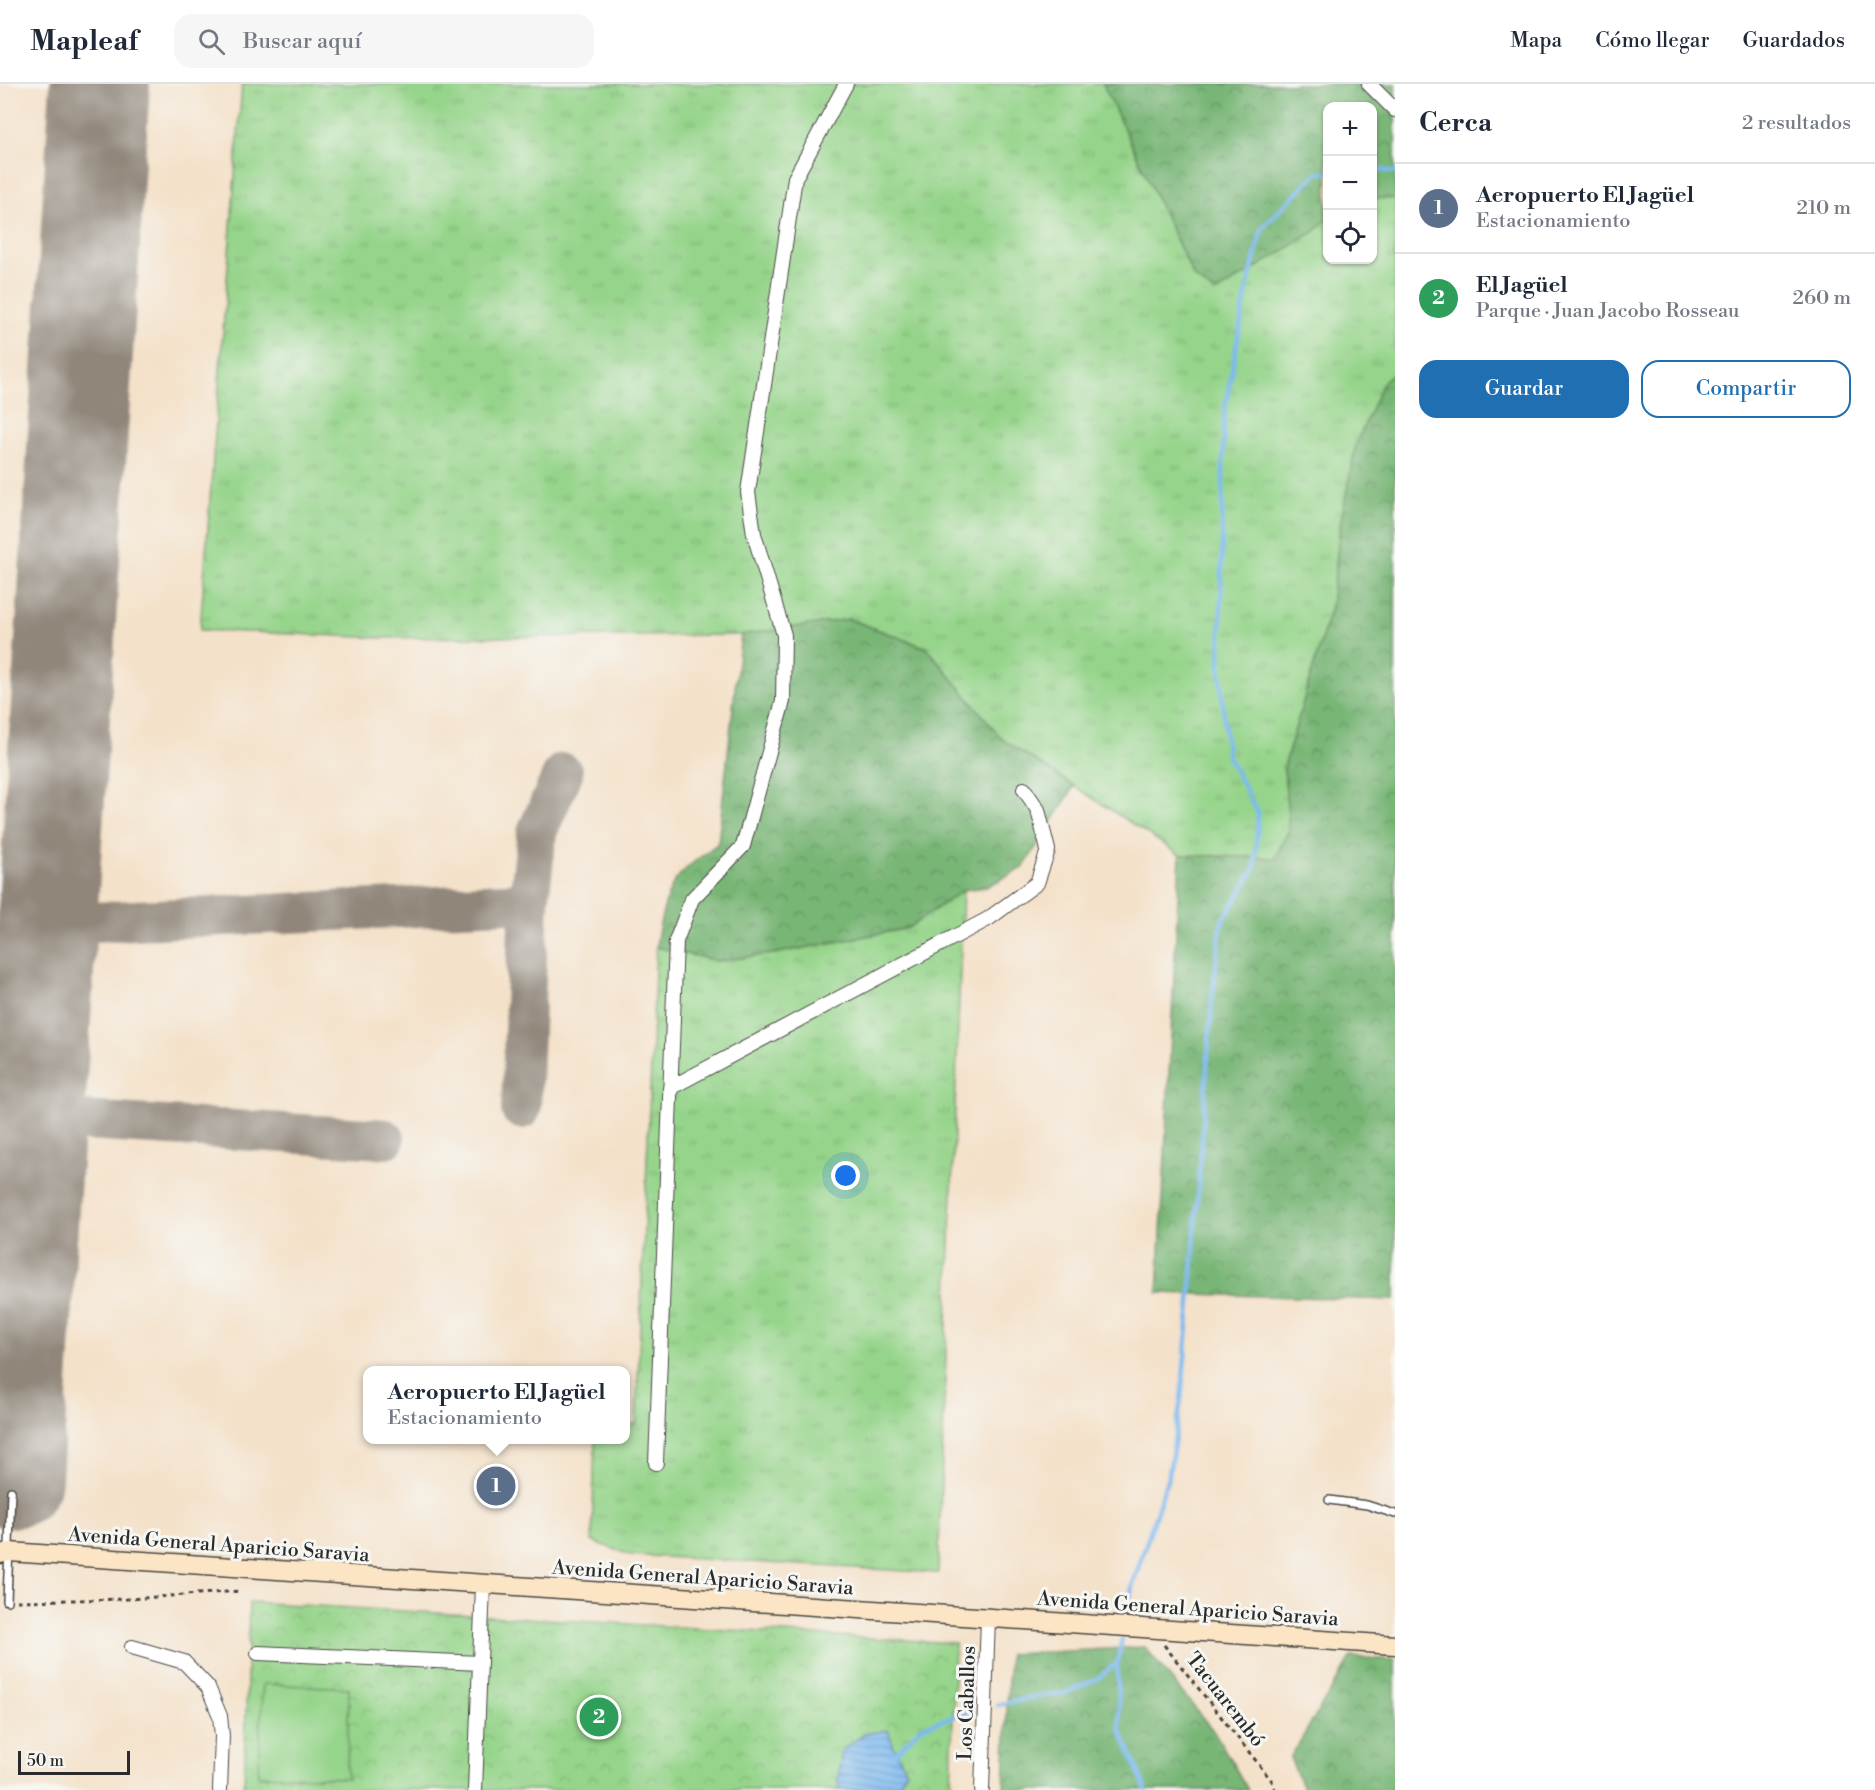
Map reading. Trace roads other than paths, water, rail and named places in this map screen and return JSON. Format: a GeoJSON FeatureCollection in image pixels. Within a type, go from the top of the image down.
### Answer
{"type":"FeatureCollection","features":[{"type":"Feature","properties":{"kind":"main road","name":"Avenida General Aparicio Saravia"},"geometry":{"type":"LineString","coordinates":[[3,1552],[1395,1645]]}},
{"type":"Feature","properties":{"kind":"street"},"geometry":{"type":"LineString","coordinates":[[656,1463],[676,941],[692,899],[743,846],[783,701],[784,635],[754,534],[748,492],[795,178],[846,84]]}},
{"type":"Feature","properties":{"kind":"street"},"geometry":{"type":"LineString","coordinates":[[1369,84],[1395,110]]}},
{"type":"Feature","properties":{"kind":"street"},"geometry":{"type":"LineString","coordinates":[[670,1088],[988,920],[1037,883],[1048,850],[1038,810],[1024,789]]}},
{"type":"Feature","properties":{"kind":"street"},"geometry":{"type":"LineString","coordinates":[[475,1790],[483,1584]]}},
{"type":"Feature","properties":{"kind":"street","name":"Los Caballos"},"geometry":{"type":"LineString","coordinates":[[982,1790],[988,1618]]}},
{"type":"Feature","properties":{"kind":"street"},"geometry":{"type":"LineString","coordinates":[[132,1647],[184,1662],[208,1687],[220,1716],[222,1736],[220,1790]]}},
{"type":"Feature","properties":{"kind":"street"},"geometry":{"type":"LineString","coordinates":[[258,1653],[480,1663]]}},
{"type":"Feature","properties":{"kind":"lane"},"geometry":{"type":"LineString","coordinates":[[7,1601],[3,1552],[11,1491]]}},
{"type":"Feature","properties":{"kind":"lane"},"geometry":{"type":"LineString","coordinates":[[1329,1500],[1367,1505],[1395,1514]]}},
{"type":"Feature","properties":{"kind":"water"},"geometry":{"type":"Polygon","coordinates":[[[888,1730],[896,1752],[907,1771],[895,1790],[840,1790],[838,1780],[842,1750],[864,1734],[888,1730]]]}},
{"type":"Feature","properties":{"kind":"waterway"},"geometry":{"type":"LineString","coordinates":[[1377,170],[1395,172]]}},
{"type":"Feature","properties":{"kind":"waterway"},"geometry":{"type":"LineString","coordinates":[[1127,1612],[1132,1587],[1169,1474],[1181,1400],[1212,1001],[1221,924],[1255,868],[1258,813],[1227,755],[1220,666],[1224,414],[1247,289],[1262,228],[1317,173],[1323,172]]}},
{"type":"Feature","properties":{"kind":"waterway"},"geometry":{"type":"LineString","coordinates":[[1122,1639],[1117,1663],[1120,1729],[1146,1790]]}},
{"type":"Feature","properties":{"kind":"waterway"},"geometry":{"type":"LineString","coordinates":[[997,1705],[1066,1693],[1097,1679],[1117,1663]]}},
{"type":"Feature","properties":{"kind":"waterway"},"geometry":{"type":"LineString","coordinates":[[894,1755],[921,1727],[973,1710]]}},
{"type":"Feature","properties":{"kind":"place","name":"Aeropuerto El Jagüel"},"geometry":{"type":"Point","coordinates":[496,1486]}},
{"type":"Feature","properties":{"kind":"place","name":"El Jagüel"},"geometry":{"type":"Point","coordinates":[599,1717]}}]}
